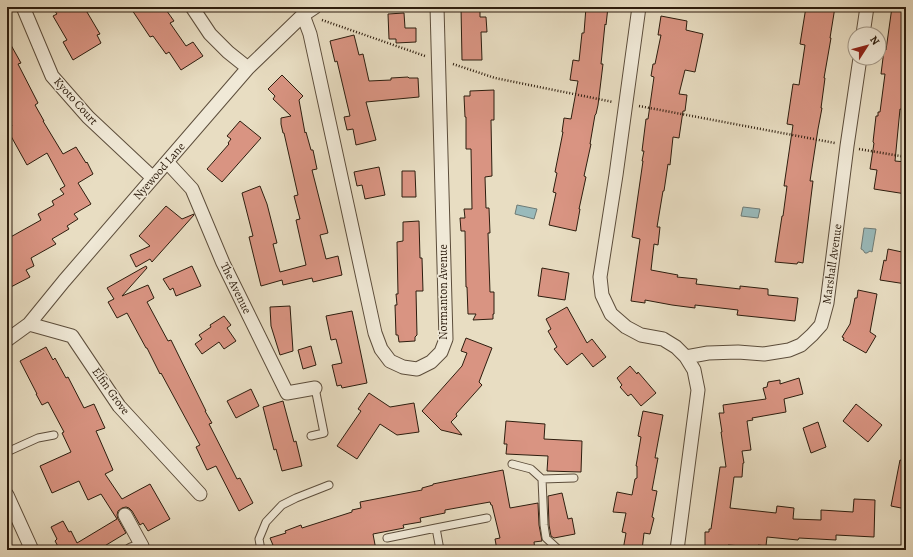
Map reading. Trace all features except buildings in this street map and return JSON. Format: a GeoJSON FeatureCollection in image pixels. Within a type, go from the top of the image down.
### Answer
{"type":"FeatureCollection","features":[{"type":"Feature","properties":{"kind":"street","name":"Kyoto Court"},"geometry":{"type":"LineString","coordinates":[[23,7],[52,76],[88,117],[153,178]]}},
{"type":"Feature","properties":{"kind":"street"},"geometry":{"type":"LineString","coordinates":[[192,7],[210,34],[228,52],[248,68]]}},
{"type":"Feature","properties":{"kind":"street","name":"Normanton Avenue"},"geometry":{"type":"LineString","coordinates":[[309,11],[310,34],[375,332],[381,349],[390,361],[403,367],[417,370],[431,362],[441,352],[446,339],[437,7]]}},
{"type":"Feature","properties":{"kind":"street"},"geometry":{"type":"LineString","coordinates":[[639,7],[616,175],[600,277],[602,295],[611,314],[626,327],[641,335],[663,339],[676,347],[686,357],[694,370],[698,390],[678,550]]}},
{"type":"Feature","properties":{"kind":"street"},"geometry":{"type":"LineString","coordinates":[[864,26],[867,7]]}},
{"type":"Feature","properties":{"kind":"street","name":"Nyewood Lane"},"geometry":{"type":"LineString","coordinates":[[7,338],[29,324],[64,281],[248,68],[309,11]]}},
{"type":"Feature","properties":{"kind":"street","name":"Marshall Avenue"},"geometry":{"type":"LineString","coordinates":[[686,357],[738,352],[764,354],[790,350],[801,346],[821,325],[827,303],[859,66]]}},
{"type":"Feature","properties":{"kind":"street","name":"The Avenue"},"geometry":{"type":"LineString","coordinates":[[167,162],[192,189],[223,263],[287,393],[315,388]]}},
{"type":"Feature","properties":{"kind":"street","name":"Elfin Grove"},"geometry":{"type":"LineString","coordinates":[[29,324],[72,336],[119,406],[200,494]]}},
{"type":"Feature","properties":{"kind":"street"},"geometry":{"type":"LineString","coordinates":[[7,495],[32,550]]}},
{"type":"Feature","properties":{"kind":"street"},"geometry":{"type":"LineString","coordinates":[[125,515],[142,546],[131,550]]}},
{"type":"Feature","properties":{"kind":"lane"},"geometry":{"type":"LineString","coordinates":[[311,436],[324,434],[315,388]]}},
{"type":"Feature","properties":{"kind":"lane"},"geometry":{"type":"LineString","coordinates":[[7,452],[38,438],[54,435]]}},
{"type":"Feature","properties":{"kind":"lane"},"geometry":{"type":"LineString","coordinates":[[512,464],[531,468],[542,480],[546,538],[559,550]]}},
{"type":"Feature","properties":{"kind":"lane"},"geometry":{"type":"LineString","coordinates":[[542,480],[574,478]]}},
{"type":"Feature","properties":{"kind":"lane"},"geometry":{"type":"LineString","coordinates":[[261,550],[259,539],[266,522],[282,505],[329,485]]}},
{"type":"Feature","properties":{"kind":"lane"},"geometry":{"type":"LineString","coordinates":[[387,538],[487,518]]}},
{"type":"Feature","properties":{"kind":"lane"},"geometry":{"type":"LineString","coordinates":[[436,528],[440,550]]}},
{"type":"Feature","properties":{"kind":"path"},"geometry":{"type":"LineString","coordinates":[[309,11],[319,18],[438,61],[451,63],[495,78],[862,150],[906,157]]}},
{"type":"Feature","properties":{"kind":"water"},"geometry":{"type":"Polygon","coordinates":[[[517,205],[537,209],[534,219],[515,214],[517,205]]]}},
{"type":"Feature","properties":{"kind":"water"},"geometry":{"type":"Polygon","coordinates":[[[743,207],[760,209],[758,218],[741,216],[743,207]]]}},
{"type":"Feature","properties":{"kind":"water"},"geometry":{"type":"Polygon","coordinates":[[[864,228],[876,229],[872,252],[870,251],[865,253],[861,249],[864,228]]]}}]}
